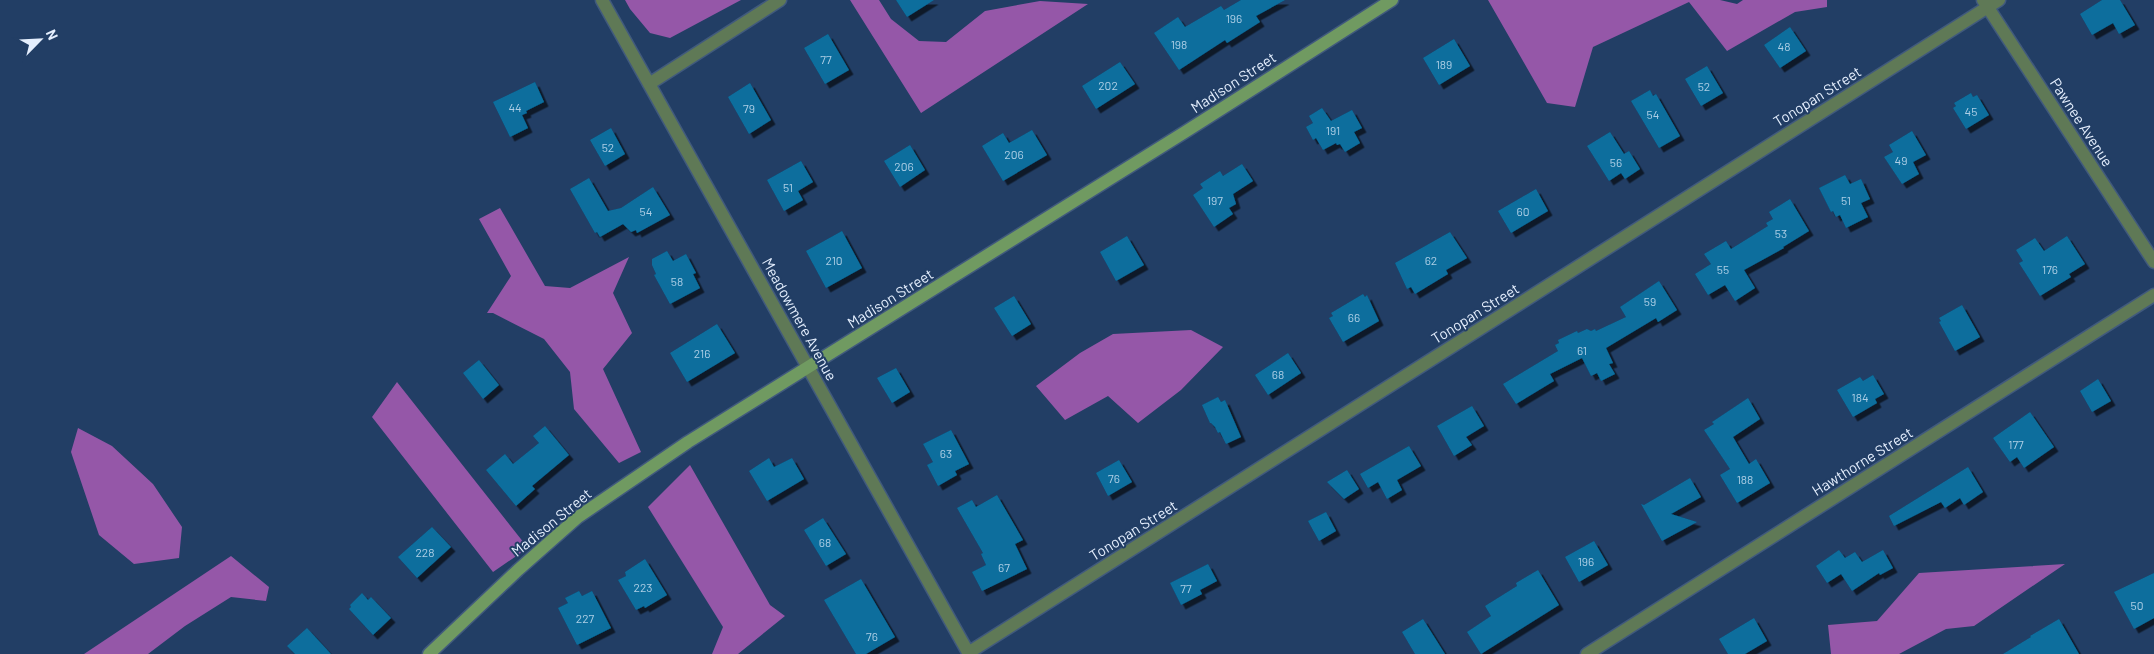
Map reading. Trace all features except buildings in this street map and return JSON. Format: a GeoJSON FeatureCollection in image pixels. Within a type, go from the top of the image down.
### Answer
{"type":"FeatureCollection","features":[{"type":"Feature","properties":{"kind":"street","name":"Meadowmere Avenue"},"geometry":{"type":"LineString","coordinates":[[602,0],[968,654]]}},
{"type":"Feature","properties":{"kind":"street"},"geometry":{"type":"LineString","coordinates":[[649,84],[780,0]]}},
{"type":"Feature","properties":{"kind":"street","name":"Madison Street"},"geometry":{"type":"LineString","coordinates":[[429,654],[578,517],[688,442],[809,368],[1392,0]]}},
{"type":"Feature","properties":{"kind":"street","name":"Tonopan Street"},"geometry":{"type":"LineString","coordinates":[[968,654],[1985,4],[1999,0]]}},
{"type":"Feature","properties":{"kind":"street","name":"Pawnee Avenue"},"geometry":{"type":"LineString","coordinates":[[1985,4],[2154,262]]}},
{"type":"Feature","properties":{"kind":"street","name":"Hawthorne Street"},"geometry":{"type":"LineString","coordinates":[[1587,654],[2154,295]]}},
{"type":"Feature","properties":{"kind":"shaded area"},"geometry":{"type":"Polygon","coordinates":[[[625,0],[741,0],[670,38],[650,33],[625,0]]]}},
{"type":"Feature","properties":{"kind":"shaded area"},"geometry":{"type":"Polygon","coordinates":[[[850,0],[879,0],[891,19],[919,41],[946,42],[985,11],[1040,1],[1088,4],[921,113],[850,0]]]}},
{"type":"Feature","properties":{"kind":"shaded area"},"geometry":{"type":"Polygon","coordinates":[[[1488,0],[1720,0],[1737,4],[1743,0],[1827,0],[1827,7],[1795,12],[1727,51],[1689,2],[1593,47],[1575,107],[1547,103],[1488,0]]]}},
{"type":"Feature","properties":{"kind":"shaded area"},"geometry":{"type":"Polygon","coordinates":[[[500,208],[545,286],[570,288],[629,257],[613,293],[632,333],[603,369],[641,452],[619,463],[574,409],[570,372],[544,339],[493,313],[487,313],[511,276],[479,219],[500,208]]]}},
{"type":"Feature","properties":{"kind":"shaded area"},"geometry":{"type":"Polygon","coordinates":[[[1191,330],[1223,347],[1181,390],[1138,423],[1108,396],[1065,420],[1036,386],[1080,353],[1113,334],[1191,330]]]}},
{"type":"Feature","properties":{"kind":"shaded area"},"geometry":{"type":"Polygon","coordinates":[[[397,382],[528,548],[493,572],[372,417],[397,382]]]}},
{"type":"Feature","properties":{"kind":"shaded area"},"geometry":{"type":"Polygon","coordinates":[[[78,428],[112,446],[153,484],[182,527],[179,558],[134,564],[99,535],[71,452],[78,428]]]}},
{"type":"Feature","properties":{"kind":"shaded area"},"geometry":{"type":"Polygon","coordinates":[[[690,465],[770,605],[785,616],[738,654],[712,654],[723,627],[648,507],[690,465]]]}},
{"type":"Feature","properties":{"kind":"shaded area"},"geometry":{"type":"Polygon","coordinates":[[[231,556],[269,587],[266,601],[231,597],[185,626],[148,654],[84,654],[231,556]]]}},
{"type":"Feature","properties":{"kind":"shaded area"},"geometry":{"type":"Polygon","coordinates":[[[2065,564],[1974,626],[1946,629],[1899,654],[1831,654],[1828,625],[1877,621],[1919,573],[2065,564]]]}}]}
